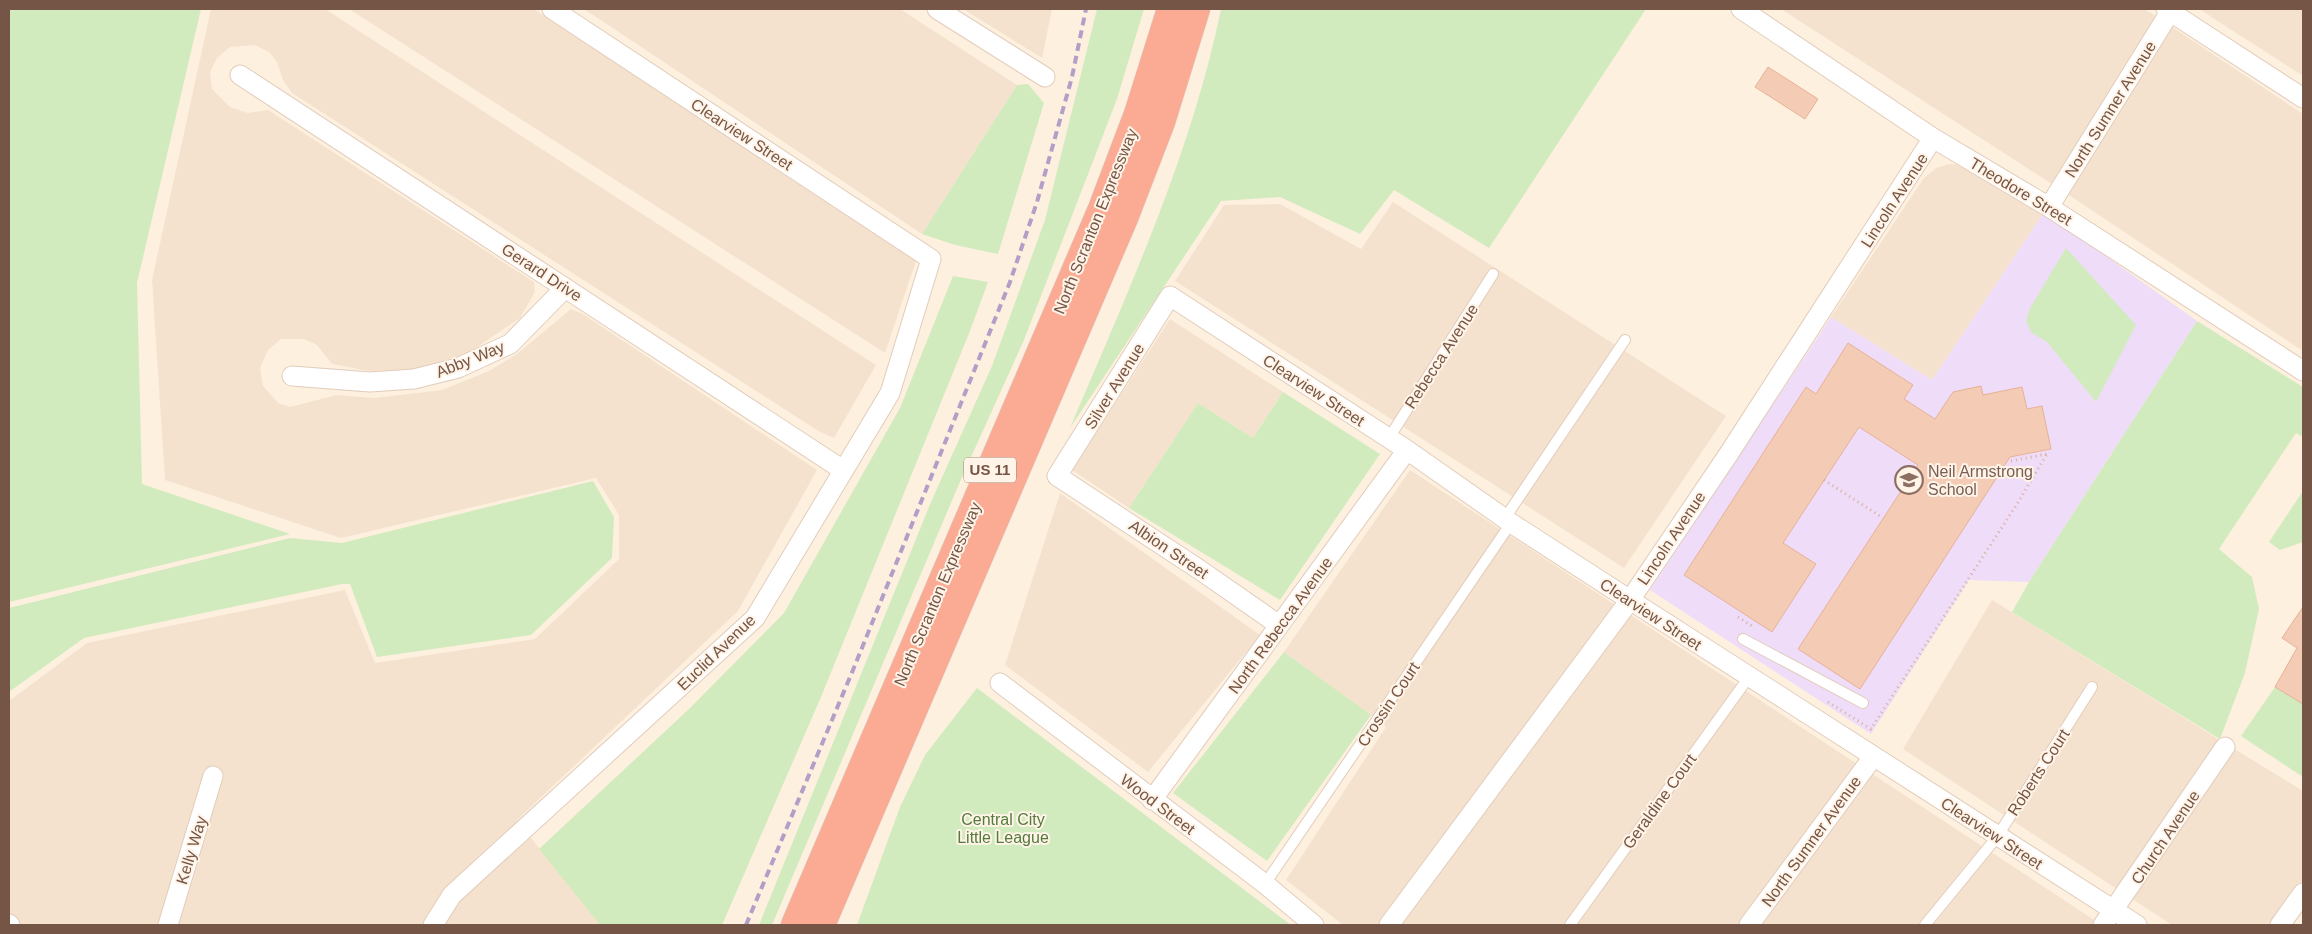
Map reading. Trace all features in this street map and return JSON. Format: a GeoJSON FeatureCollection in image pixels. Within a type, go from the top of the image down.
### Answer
{"type":"FeatureCollection","features":[{"type":"Feature","properties":{"kind":"highway","name":"North Scranton Expressway"},"geometry":{"type":"LineString","coordinates":[[795,925],[1102,209],[1138,114],[1171,9]]}},
{"type":"Feature","properties":{"kind":"highway","name":"North Scranton Expressway"},"geometry":{"type":"LineString","coordinates":[[821,925],[1124,218],[1161,122],[1196,9]]}},
{"type":"Feature","properties":{"kind":"street","name":"Clearview Street"},"geometry":{"type":"LineString","coordinates":[[552,9],[931,259]]}},
{"type":"Feature","properties":{"kind":"street"},"geometry":{"type":"LineString","coordinates":[[937,9],[1045,77]]}},
{"type":"Feature","properties":{"kind":"street","name":"Theodore Street"},"geometry":{"type":"LineString","coordinates":[[1741,9],[1934,138],[2049,207],[2303,371]]}},
{"type":"Feature","properties":{"kind":"street"},"geometry":{"type":"LineString","coordinates":[[2168,10],[2303,98]]}},
{"type":"Feature","properties":{"kind":"street","name":"North Sumner Avenue"},"geometry":{"type":"LineString","coordinates":[[2049,207],[2168,10]]}},
{"type":"Feature","properties":{"kind":"street","name":"Gerard Drive"},"geometry":{"type":"LineString","coordinates":[[240,75],[843,470]]}},
{"type":"Feature","properties":{"kind":"street","name":"Lincoln Avenue"},"geometry":{"type":"LineString","coordinates":[[1389,925],[1630,600],[1728,455],[1934,138]]}},
{"type":"Feature","properties":{"kind":"street","name":"Euclid Avenue"},"geometry":{"type":"LineString","coordinates":[[434,925],[452,895],[755,618],[890,393],[931,259]]}},
{"type":"Feature","properties":{"kind":"street","name":"Abby Way"},"geometry":{"type":"LineString","coordinates":[[292,376],[370,382],[414,380],[458,368],[510,344],[565,288]]}},
{"type":"Feature","properties":{"kind":"street","name":"Clearview Street"},"geometry":{"type":"LineString","coordinates":[[1170,296],[1389,438],[1508,520],[1630,600],[1997,837],[2109,918],[2137,925]]}},
{"type":"Feature","properties":{"kind":"street","name":"Silver Avenue"},"geometry":{"type":"LineString","coordinates":[[1057,476],[1170,296]]}},
{"type":"Feature","properties":{"kind":"street","name":"North Rebecca Avenue"},"geometry":{"type":"LineString","coordinates":[[1152,800],[1407,450]]}},
{"type":"Feature","properties":{"kind":"street","name":"Albion Street"},"geometry":{"type":"LineString","coordinates":[[1057,476],[1200,570],[1279,625]]}},
{"type":"Feature","properties":{"kind":"street","name":"Wood Street"},"geometry":{"type":"LineString","coordinates":[[1000,683],[1265,884],[1314,925]]}},
{"type":"Feature","properties":{"kind":"street","name":"Church Avenue"},"geometry":{"type":"LineString","coordinates":[[2109,918],[2225,747]]}},
{"type":"Feature","properties":{"kind":"street","name":"North Sumner Avenue"},"geometry":{"type":"LineString","coordinates":[[1749,925],[1872,757]]}},
{"type":"Feature","properties":{"kind":"street","name":"Kelly Way"},"geometry":{"type":"LineString","coordinates":[[168,925],[214,776]]}},
{"type":"Feature","properties":{"kind":"street"},"geometry":{"type":"LineString","coordinates":[[2280,925],[2303,893]]}},
{"type":"Feature","properties":{"kind":"lane","name":"Rebecca Avenue"},"geometry":{"type":"LineString","coordinates":[[1389,438],[1493,274]]}},
{"type":"Feature","properties":{"kind":"lane","name":"Crossin Court"},"geometry":{"type":"LineString","coordinates":[[1265,884],[1508,520],[1625,340]]}},
{"type":"Feature","properties":{"kind":"lane"},"geometry":{"type":"LineString","coordinates":[[1743,639],[1863,703]]}},
{"type":"Feature","properties":{"kind":"lane","name":"Geraldine Court"},"geometry":{"type":"LineString","coordinates":[[1570,925],[1749,677]]}},
{"type":"Feature","properties":{"kind":"lane","name":"Roberts Court"},"geometry":{"type":"LineString","coordinates":[[1926,925],[1997,837],[2092,687]]}},
{"type":"Feature","properties":{"kind":"path"},"geometry":{"type":"LineString","coordinates":[[1823,699],[1871,729],[2017,504],[2047,454],[2011,461]]}},
{"type":"Feature","properties":{"kind":"path"},"geometry":{"type":"LineString","coordinates":[[1824,480],[1883,518]]}},
{"type":"Feature","properties":{"kind":"shaded area"},"geometry":{"type":"Polygon","coordinates":[[[211,9],[325,9],[876,365],[834,438],[820,432],[292,93],[283,80],[277,62],[269,52],[255,45],[230,47],[217,58],[210,72],[212,89],[230,107],[248,113],[268,110],[534,282],[535,292],[520,318],[467,354],[413,370],[369,371],[332,364],[317,345],[304,339],[281,339],[268,350],[260,368],[263,386],[278,403],[290,407],[337,395],[374,398],[442,390],[489,371],[517,354],[571,309],[583,314],[817,470],[738,611],[517,820],[600,925],[9,925],[9,701],[87,643],[345,590],[375,663],[535,639],[619,559],[619,515],[596,478],[341,538],[165,480],[152,280],[211,9]]]}},
{"type":"Feature","properties":{"kind":"shaded area"},"geometry":{"type":"Polygon","coordinates":[[[349,9],[534,9],[917,258],[885,353],[349,9]]]}},
{"type":"Feature","properties":{"kind":"shaded area"},"geometry":{"type":"Polygon","coordinates":[[[584,9],[900,9],[1017,85],[922,234],[584,9]]]}},
{"type":"Feature","properties":{"kind":"shaded area"},"geometry":{"type":"Polygon","coordinates":[[[963,9],[1052,9],[1042,58],[963,9]]]}},
{"type":"Feature","properties":{"kind":"shaded area"},"geometry":{"type":"Polygon","coordinates":[[[1781,9],[2144,9],[2151,13],[2303,114],[2303,351],[2075,199],[1781,9]]]}},
{"type":"Feature","properties":{"kind":"shaded area"},"geometry":{"type":"Polygon","coordinates":[[[2199,9],[2303,9],[2303,76],[2199,9]]]}},
{"type":"Feature","properties":{"kind":"shaded area"},"geometry":{"type":"Polygon","coordinates":[[[1950,164],[1962,165],[2044,212],[1932,380],[1831,317],[1924,178],[1936,168],[1950,164]]]}},
{"type":"Feature","properties":{"kind":"shaded area"},"geometry":{"type":"Polygon","coordinates":[[[1393,202],[1726,416],[1624,568],[1175,281],[1224,205],[1280,204],[1361,249],[1393,202]]]}},
{"type":"Feature","properties":{"kind":"shaded area","name":"Neil Armstrong School"},"geometry":{"type":"Polygon","coordinates":[[[2044,212],[2197,321],[2029,582],[1969,580],[1871,734],[1650,590],[1831,317],[1932,380],[2044,212]]]}},
{"type":"Feature","properties":{"kind":"shaded area"},"geometry":{"type":"Polygon","coordinates":[[[1170,319],[1283,392],[1253,438],[1198,403],[1129,508],[1072,470],[1170,319]]]}},
{"type":"Feature","properties":{"kind":"shaded area"},"geometry":{"type":"Polygon","coordinates":[[[1410,470],[2102,925],[1343,925],[1286,880],[1386,727],[1284,652],[1410,470]]]}},
{"type":"Feature","properties":{"kind":"shaded area"},"geometry":{"type":"Polygon","coordinates":[[[1060,493],[1260,635],[1148,772],[1005,665],[1060,493]]]}},
{"type":"Feature","properties":{"kind":"shaded area"},"geometry":{"type":"Polygon","coordinates":[[[1992,600],[2303,791],[2303,881],[2273,925],[2172,925],[1903,749],[1992,600]]]}},
{"type":"Feature","properties":{"kind":"green space"},"geometry":{"type":"Polygon","coordinates":[[[9,9],[201,9],[137,283],[142,484],[290,534],[9,602],[9,9]]]}},
{"type":"Feature","properties":{"kind":"green space"},"geometry":{"type":"Polygon","coordinates":[[[1097,9],[1144,9],[1117,99],[1024,340],[962,477],[772,925],[759,925],[931,502],[992,366],[1045,220],[1097,9]]]}},
{"type":"Feature","properties":{"kind":"green space"},"geometry":{"type":"Polygon","coordinates":[[[1221,9],[1646,9],[1489,248],[1394,190],[1360,234],[1280,197],[1221,201],[1070,428],[1135,274],[1175,170],[1193,117],[1221,9]]]}},
{"type":"Feature","properties":{"kind":"green space"},"geometry":{"type":"Polygon","coordinates":[[[1028,84],[1044,103],[998,254],[955,245],[922,234],[1017,85],[1028,84]]]}},
{"type":"Feature","properties":{"kind":"green space"},"geometry":{"type":"Polygon","coordinates":[[[2066,248],[2136,325],[2096,402],[2047,342],[2031,332],[2026,321],[2030,308],[2066,248]]]}},
{"type":"Feature","properties":{"kind":"green space"},"geometry":{"type":"Polygon","coordinates":[[[953,276],[988,282],[970,331],[821,697],[722,925],[600,925],[539,849],[690,708],[784,613],[900,408],[953,276]]]}},
{"type":"Feature","properties":{"kind":"green space"},"geometry":{"type":"Polygon","coordinates":[[[2197,321],[2303,387],[2303,437],[2296,433],[2219,549],[2252,577],[2259,609],[2245,673],[2220,739],[2012,612],[2029,582],[2197,321]]]}},
{"type":"Feature","properties":{"kind":"green space"},"geometry":{"type":"Polygon","coordinates":[[[1283,392],[1380,454],[1280,600],[1129,508],[1198,403],[1253,438],[1283,392]]]}},
{"type":"Feature","properties":{"kind":"green space"},"geometry":{"type":"Polygon","coordinates":[[[593,481],[614,517],[612,558],[531,635],[377,657],[350,584],[342,584],[84,638],[9,692],[9,608],[290,538],[342,543],[593,481]]]}},
{"type":"Feature","properties":{"kind":"green space"},"geometry":{"type":"Polygon","coordinates":[[[2303,491],[2303,542],[2280,550],[2269,542],[2303,491]]]}},
{"type":"Feature","properties":{"kind":"green space"},"geometry":{"type":"Polygon","coordinates":[[[1284,652],[1371,715],[1267,861],[1173,793],[1284,652]]]}},
{"type":"Feature","properties":{"kind":"green space"},"geometry":{"type":"Polygon","coordinates":[[[2275,687],[2303,704],[2303,777],[2241,736],[2275,687]]]}},
{"type":"Feature","properties":{"kind":"green space","name":"Central City Little League"},"geometry":{"type":"Polygon","coordinates":[[[977,688],[1291,925],[857,925],[900,807],[925,755],[977,688]]]}},
{"type":"Feature","properties":{"kind":"building"},"geometry":{"type":"Polygon","coordinates":[[[1768,67],[1818,99],[1805,119],[1755,87],[1768,67]]]}},
{"type":"Feature","properties":{"kind":"building"},"geometry":{"type":"Polygon","coordinates":[[[1848,343],[1913,385],[1904,399],[1935,419],[1953,392],[1981,386],[1983,395],[2022,387],[2027,409],[2042,406],[2051,449],[2010,457],[1860,689],[1798,649],[1918,465],[1859,427],[1783,543],[1816,564],[1772,632],[1684,575],[1806,387],[1816,394],[1848,343]]]}},
{"type":"Feature","properties":{"kind":"building"},"geometry":{"type":"Polygon","coordinates":[[[2303,607],[2303,704],[2275,687],[2297,648],[2282,638],[2303,607]]]}},
{"type":"Feature","properties":{"kind":"railway"},"geometry":{"type":"LineString","coordinates":[[746,925],[853,670],[1010,282],[1037,202],[1072,77],[1086,9]]}},
{"type":"Feature","properties":{"kind":"place","name":"Neil Armstrong School"},"geometry":{"type":"Point","coordinates":[1909,480]}}]}
